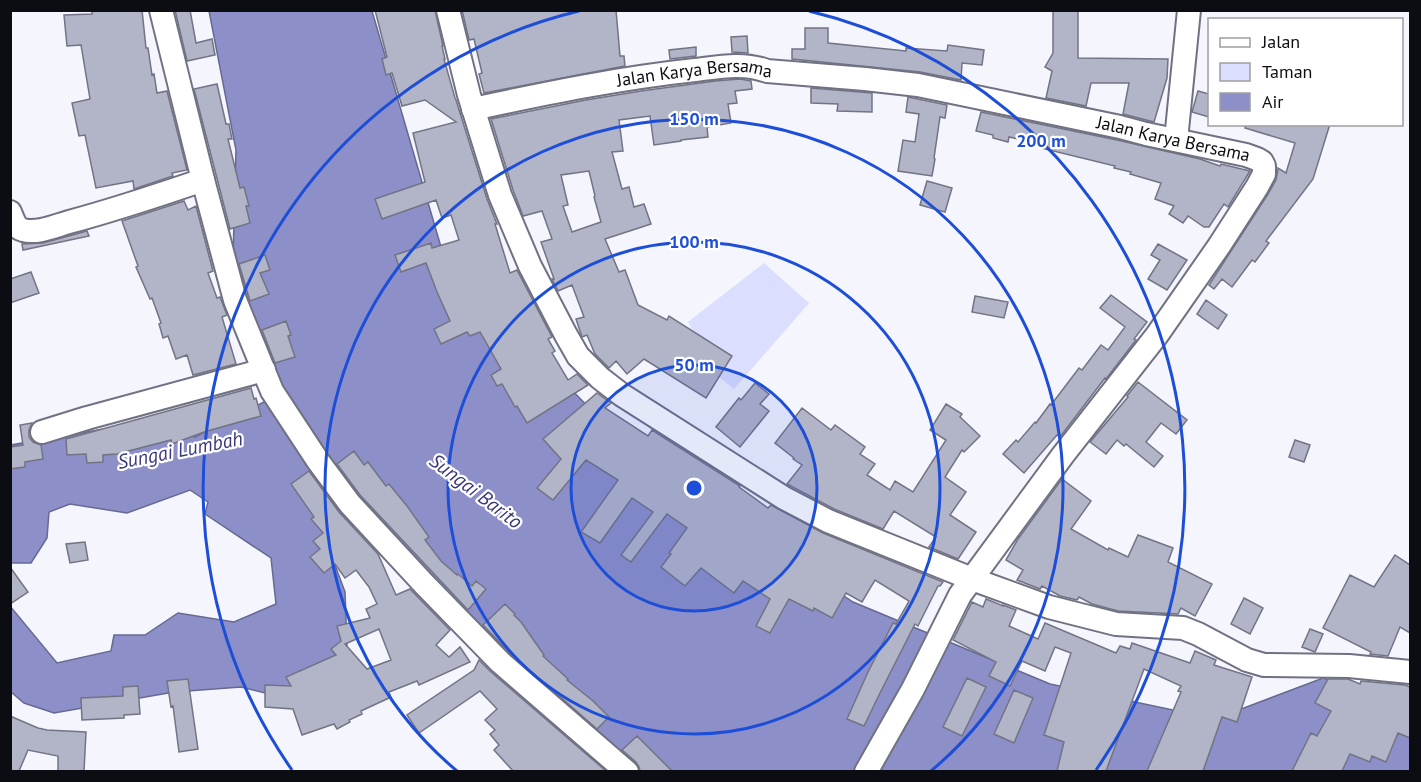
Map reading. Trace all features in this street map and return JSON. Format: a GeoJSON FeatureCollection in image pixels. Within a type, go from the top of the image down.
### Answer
{"type":"FeatureCollection","features":[{"type":"Feature","properties":{"kind":"street"},"geometry":{"type":"LineString","coordinates":[[161,10],[235,300],[272,392],[350,504],[409,568],[500,662],[627,771]]}},
{"type":"Feature","properties":{"kind":"street"},"geometry":{"type":"LineString","coordinates":[[448,10],[473,109],[500,195],[530,266],[578,356],[600,378],[622,395],[806,510],[966,587],[1116,624],[1183,628],[1247,660],[1264,665],[1349,666],[1410,672]]}},
{"type":"Feature","properties":{"kind":"street"},"geometry":{"type":"LineString","coordinates":[[1176,140],[1189,10]]}},
{"type":"Feature","properties":{"kind":"street","name":"Jalan Karya Bersama"},"geometry":{"type":"LineString","coordinates":[[473,109],[652,74],[739,65],[756,66],[767,71],[918,85],[1120,127],[1262,162],[1264,174],[1219,246],[1157,334],[966,587]]}},
{"type":"Feature","properties":{"kind":"street"},"geometry":{"type":"LineString","coordinates":[[10,212],[19,229],[40,230],[122,208],[203,180]]}},
{"type":"Feature","properties":{"kind":"street"},"geometry":{"type":"LineString","coordinates":[[42,432],[264,370]]}},
{"type":"Feature","properties":{"kind":"street"},"geometry":{"type":"LineString","coordinates":[[866,771],[966,587]]}},
{"type":"Feature","properties":{"kind":"green space"},"geometry":{"type":"Polygon","coordinates":[[[764,263],[809,303],[734,389],[719,377],[732,355],[693,331],[688,322],[764,263]]]}},
{"type":"Feature","properties":{"kind":"water"},"geometry":{"type":"Polygon","coordinates":[[[209,11],[372,11],[441,247],[559,377],[607,426],[690,492],[853,602],[1050,684],[1201,716],[1244,708],[1323,678],[1410,709],[1410,771],[638,771],[429,582],[375,521],[323,533],[345,592],[347,647],[289,699],[241,687],[174,692],[54,713],[24,703],[11,692],[10,606],[57,663],[111,651],[114,635],[145,635],[178,613],[234,622],[276,604],[271,558],[205,514],[208,502],[190,490],[127,513],[70,504],[49,512],[47,538],[31,563],[11,563],[11,445],[139,423],[195,437],[266,401],[275,375],[233,259],[236,150],[209,11]]]}},
{"type":"Feature","properties":{"kind":"building"},"geometry":{"type":"Polygon","coordinates":[[[92,10],[142,10],[146,48],[148,48],[157,93],[167,91],[187,170],[172,173],[173,176],[134,189],[133,181],[96,188],[85,135],[79,136],[72,103],[90,99],[81,45],[67,46],[64,15],[92,14],[92,10]]]}},
{"type":"Feature","properties":{"kind":"building"},"geometry":{"type":"Polygon","coordinates":[[[175,10],[190,10],[196,43],[212,39],[215,55],[187,61],[175,10]]]}},
{"type":"Feature","properties":{"kind":"building"},"geometry":{"type":"Polygon","coordinates":[[[375,10],[435,10],[444,59],[455,98],[497,224],[495,224],[510,273],[517,270],[552,337],[548,339],[555,351],[552,353],[568,380],[577,374],[588,385],[527,423],[502,384],[497,386],[491,375],[501,369],[480,332],[470,336],[467,332],[441,344],[434,329],[450,321],[426,263],[401,272],[395,255],[431,243],[432,248],[459,240],[451,215],[442,218],[436,200],[382,219],[375,199],[425,182],[413,133],[456,122],[425,100],[402,106],[392,73],[386,75],[382,59],[387,57],[375,10]]]}},
{"type":"Feature","properties":{"kind":"building"},"geometry":{"type":"Polygon","coordinates":[[[462,10],[616,10],[620,56],[624,56],[625,66],[484,93],[474,39],[469,40],[462,10]]]}},
{"type":"Feature","properties":{"kind":"building"},"geometry":{"type":"Polygon","coordinates":[[[1053,10],[1078,10],[1078,58],[1168,59],[1167,78],[1154,122],[1123,114],[1129,83],[1091,83],[1086,106],[1046,98],[1052,71],[1045,67],[1053,53],[1053,10]]]}},
{"type":"Feature","properties":{"kind":"building"},"geometry":{"type":"Polygon","coordinates":[[[805,28],[828,28],[828,43],[906,51],[906,48],[947,51],[948,45],[984,50],[982,65],[962,63],[961,80],[920,72],[792,59],[792,49],[805,49],[805,28]]]}},
{"type":"Feature","properties":{"kind":"building"},"geometry":{"type":"Polygon","coordinates":[[[747,36],[748,53],[732,52],[731,37],[747,36]]]}},
{"type":"Feature","properties":{"kind":"building"},"geometry":{"type":"Polygon","coordinates":[[[696,47],[696,56],[670,59],[669,50],[696,47]]]}},
{"type":"Feature","properties":{"kind":"building"},"geometry":{"type":"Polygon","coordinates":[[[740,79],[751,81],[752,89],[735,91],[737,103],[728,104],[731,123],[707,127],[708,137],[654,145],[650,116],[619,120],[623,151],[612,152],[622,189],[629,187],[634,207],[644,204],[651,224],[605,239],[619,272],[625,270],[638,305],[667,320],[669,316],[732,356],[706,398],[644,359],[627,374],[616,361],[609,368],[595,354],[587,335],[582,337],[576,319],[584,317],[572,285],[558,291],[552,279],[554,279],[541,242],[552,239],[542,211],[523,216],[491,119],[586,100],[740,79]],[[589,171],[561,175],[568,205],[563,206],[572,232],[601,222],[589,171]]]}},
{"type":"Feature","properties":{"kind":"building"},"geometry":{"type":"Polygon","coordinates":[[[217,84],[226,124],[229,124],[232,139],[228,139],[240,188],[244,187],[249,206],[246,206],[250,223],[230,229],[194,89],[217,84]]]}},
{"type":"Feature","properties":{"kind":"building"},"geometry":{"type":"Polygon","coordinates":[[[811,88],[872,93],[872,112],[837,111],[838,104],[811,103],[811,88]]]}},
{"type":"Feature","properties":{"kind":"building"},"geometry":{"type":"Polygon","coordinates":[[[1198,91],[1208,94],[1208,117],[1192,112],[1198,91]]]}},
{"type":"Feature","properties":{"kind":"building"},"geometry":{"type":"Polygon","coordinates":[[[908,97],[947,105],[945,118],[940,117],[932,176],[898,171],[903,140],[915,142],[919,114],[906,112],[908,97]]]}},
{"type":"Feature","properties":{"kind":"building"},"geometry":{"type":"Polygon","coordinates":[[[981,112],[1250,171],[1228,207],[1224,204],[1209,227],[1204,227],[1188,216],[1183,223],[1169,214],[1174,206],[1155,199],[1161,183],[1130,174],[1131,172],[1114,168],[1115,166],[1041,148],[1042,144],[1009,137],[1008,142],[993,138],[993,135],[976,131],[981,112]]]}},
{"type":"Feature","properties":{"kind":"building"},"geometry":{"type":"Polygon","coordinates":[[[1246,126],[1329,126],[1313,179],[1266,241],[1269,243],[1255,262],[1252,260],[1232,287],[1222,279],[1214,289],[1209,285],[1268,194],[1276,180],[1278,168],[1286,173],[1295,143],[1245,128],[1246,126]]]}},
{"type":"Feature","properties":{"kind":"building"},"geometry":{"type":"Polygon","coordinates":[[[927,181],[952,188],[945,212],[920,205],[927,181]]]}},
{"type":"Feature","properties":{"kind":"building"},"geometry":{"type":"Polygon","coordinates":[[[184,201],[188,210],[196,206],[213,271],[208,273],[217,298],[220,297],[227,315],[222,317],[236,364],[193,375],[187,355],[176,359],[168,336],[163,338],[159,324],[161,323],[152,298],[150,299],[136,267],[138,266],[122,221],[184,201]]]}},
{"type":"Feature","properties":{"kind":"building"},"geometry":{"type":"Polygon","coordinates":[[[87,231],[89,236],[23,250],[22,244],[43,243],[87,231]]]}},
{"type":"Feature","properties":{"kind":"building"},"geometry":{"type":"Polygon","coordinates":[[[1158,244],[1187,260],[1167,290],[1148,279],[1160,260],[1151,255],[1158,244]]]}},
{"type":"Feature","properties":{"kind":"building"},"geometry":{"type":"Polygon","coordinates":[[[265,255],[270,270],[260,273],[269,294],[250,301],[239,264],[265,255]]]}},
{"type":"Feature","properties":{"kind":"building"},"geometry":{"type":"Polygon","coordinates":[[[31,272],[39,293],[10,303],[10,279],[31,272]]]}},
{"type":"Feature","properties":{"kind":"building"},"geometry":{"type":"Polygon","coordinates":[[[1111,295],[1147,322],[1134,339],[1136,340],[1060,437],[1057,435],[1024,473],[1003,454],[1036,423],[1079,368],[1082,370],[1101,345],[1108,350],[1125,327],[1100,308],[1111,295]]]}},
{"type":"Feature","properties":{"kind":"building"},"geometry":{"type":"Polygon","coordinates":[[[975,296],[1008,302],[1004,318],[972,312],[975,296]]]}},
{"type":"Feature","properties":{"kind":"building"},"geometry":{"type":"Polygon","coordinates":[[[1206,300],[1227,315],[1218,329],[1197,314],[1206,300]]]}},
{"type":"Feature","properties":{"kind":"building"},"geometry":{"type":"Polygon","coordinates":[[[286,321],[295,357],[275,363],[262,330],[286,321]]]}},
{"type":"Feature","properties":{"kind":"building"},"geometry":{"type":"Polygon","coordinates":[[[1138,382],[1187,420],[1176,434],[1161,423],[1146,442],[1163,456],[1154,467],[1126,444],[1124,446],[1117,440],[1106,454],[1090,442],[1138,382]]]}},
{"type":"Feature","properties":{"kind":"building"},"geometry":{"type":"Polygon","coordinates":[[[755,383],[769,394],[760,404],[769,411],[740,447],[716,427],[739,398],[741,400],[755,383]]]}},
{"type":"Feature","properties":{"kind":"building"},"geometry":{"type":"Polygon","coordinates":[[[251,388],[261,416],[204,432],[172,444],[171,440],[117,454],[103,455],[103,462],[87,463],[86,454],[67,455],[66,439],[251,388]]]}},
{"type":"Feature","properties":{"kind":"building"},"geometry":{"type":"Polygon","coordinates":[[[597,393],[611,403],[605,408],[648,436],[652,430],[740,486],[768,508],[771,505],[823,533],[943,582],[938,586],[918,626],[915,624],[864,726],[847,719],[893,623],[896,624],[909,601],[875,580],[862,602],[846,593],[832,618],[814,608],[813,611],[789,599],[770,633],[756,626],[770,599],[743,581],[734,593],[701,568],[685,586],[661,567],[687,528],[667,514],[631,562],[621,555],[653,512],[632,498],[600,543],[581,532],[618,480],[586,460],[553,500],[537,488],[561,459],[543,439],[597,393]]]}},
{"type":"Feature","properties":{"kind":"building"},"geometry":{"type":"Polygon","coordinates":[[[946,404],[962,414],[960,417],[980,436],[964,452],[962,450],[945,477],[966,492],[950,515],[976,532],[958,559],[929,547],[936,537],[894,511],[883,529],[834,509],[787,484],[802,465],[775,443],[802,408],[831,430],[835,425],[865,447],[860,454],[875,464],[867,475],[890,490],[895,481],[913,492],[946,440],[930,430],[946,404]]]}},
{"type":"Feature","properties":{"kind":"building"},"geometry":{"type":"Polygon","coordinates":[[[32,423],[29,437],[33,442],[41,445],[43,459],[25,462],[25,467],[10,469],[10,447],[23,445],[20,425],[32,423]]]}},
{"type":"Feature","properties":{"kind":"building"},"geometry":{"type":"Polygon","coordinates":[[[1295,440],[1310,445],[1304,462],[1289,457],[1295,440]]]}},
{"type":"Feature","properties":{"kind":"building"},"geometry":{"type":"Polygon","coordinates":[[[354,451],[364,465],[368,462],[386,486],[389,484],[407,506],[429,537],[425,540],[441,561],[472,586],[476,581],[486,589],[468,610],[360,495],[337,464],[354,451]]]}},
{"type":"Feature","properties":{"kind":"building"},"geometry":{"type":"Polygon","coordinates":[[[309,471],[339,512],[378,554],[396,595],[410,589],[450,630],[436,645],[449,657],[460,647],[470,662],[419,685],[417,681],[389,692],[391,697],[361,711],[362,714],[337,729],[334,724],[302,735],[293,709],[265,707],[265,685],[291,686],[286,677],[336,655],[331,649],[341,641],[337,626],[370,618],[366,609],[377,604],[369,587],[356,570],[345,578],[335,564],[324,573],[310,557],[320,549],[313,541],[323,533],[311,519],[314,517],[291,484],[309,471]],[[379,629],[345,644],[367,669],[391,660],[379,629]]]}},
{"type":"Feature","properties":{"kind":"building"},"geometry":{"type":"Polygon","coordinates":[[[1062,479],[1091,501],[1071,529],[1108,550],[1109,548],[1128,557],[1138,535],[1173,548],[1168,562],[1212,584],[1195,616],[1181,608],[1178,614],[1118,611],[1092,604],[1079,597],[1077,600],[1060,596],[1042,586],[1040,589],[1017,580],[1023,570],[1006,560],[1018,539],[1062,479]]]}},
{"type":"Feature","properties":{"kind":"building"},"geometry":{"type":"Polygon","coordinates":[[[85,542],[88,560],[70,563],[66,544],[85,542]]]}},
{"type":"Feature","properties":{"kind":"building"},"geometry":{"type":"Polygon","coordinates":[[[1395,555],[1410,565],[1410,633],[1400,627],[1388,656],[1370,654],[1371,652],[1323,628],[1350,575],[1374,587],[1395,555]]]}},
{"type":"Feature","properties":{"kind":"building"},"geometry":{"type":"Polygon","coordinates":[[[10,567],[28,592],[10,604],[10,567]]]}},
{"type":"Feature","properties":{"kind":"building"},"geometry":{"type":"Polygon","coordinates":[[[1244,598],[1263,608],[1250,634],[1231,624],[1244,598]]]}},
{"type":"Feature","properties":{"kind":"building"},"geometry":{"type":"Polygon","coordinates":[[[986,599],[1016,610],[1009,626],[1038,639],[1045,623],[1116,653],[1120,646],[1130,649],[1132,643],[1190,663],[1195,651],[1216,660],[1214,665],[1252,677],[1237,722],[1222,717],[1203,771],[1147,771],[1181,692],[1178,691],[1181,686],[1144,669],[1106,771],[1057,771],[1064,742],[1044,735],[1071,653],[1055,647],[1045,671],[1022,661],[1010,686],[989,676],[996,662],[953,640],[972,602],[983,607],[986,599]]]}},
{"type":"Feature","properties":{"kind":"building"},"geometry":{"type":"Polygon","coordinates":[[[505,604],[521,622],[543,656],[609,717],[597,729],[509,652],[483,625],[505,604]]]}},
{"type":"Feature","properties":{"kind":"building"},"geometry":{"type":"Polygon","coordinates":[[[1310,629],[1323,634],[1315,652],[1302,647],[1310,629]]]}},
{"type":"Feature","properties":{"kind":"building"},"geometry":{"type":"Polygon","coordinates":[[[479,660],[606,771],[513,771],[494,750],[499,745],[490,734],[495,730],[485,720],[497,709],[480,691],[419,733],[407,715],[474,670],[479,660]]]}},
{"type":"Feature","properties":{"kind":"building"},"geometry":{"type":"Polygon","coordinates":[[[967,678],[986,687],[962,736],[943,727],[967,678]]]}},
{"type":"Feature","properties":{"kind":"building"},"geometry":{"type":"Polygon","coordinates":[[[188,679],[198,749],[179,752],[167,681],[188,679]]]}},
{"type":"Feature","properties":{"kind":"building"},"geometry":{"type":"Polygon","coordinates":[[[1328,679],[1348,679],[1360,684],[1361,681],[1410,687],[1410,738],[1398,733],[1386,762],[1372,756],[1370,762],[1350,754],[1342,771],[1292,771],[1311,733],[1317,736],[1331,711],[1315,703],[1328,679]]]}},
{"type":"Feature","properties":{"kind":"building"},"geometry":{"type":"Polygon","coordinates":[[[138,686],[140,714],[124,715],[124,718],[82,720],[81,698],[123,696],[123,687],[138,686]]]}},
{"type":"Feature","properties":{"kind":"building"},"geometry":{"type":"Polygon","coordinates":[[[1014,690],[1033,698],[1014,743],[994,734],[1014,690]]]}},
{"type":"Feature","properties":{"kind":"building"},"geometry":{"type":"Polygon","coordinates":[[[10,716],[47,730],[86,732],[84,771],[58,771],[58,756],[28,750],[19,771],[10,771],[10,716]]]}},
{"type":"Feature","properties":{"kind":"building"},"geometry":{"type":"Polygon","coordinates":[[[637,736],[672,771],[640,771],[636,762],[622,750],[637,736]]]}},
{"type":"Feature","properties":{"kind":"water label","name":"Sungai Lumbah"},"geometry":{"type":"Point","coordinates":[180,450]}},
{"type":"Feature","properties":{"kind":"water label","name":"Sungai Barito"},"geometry":{"type":"Point","coordinates":[476,491]}}]}
